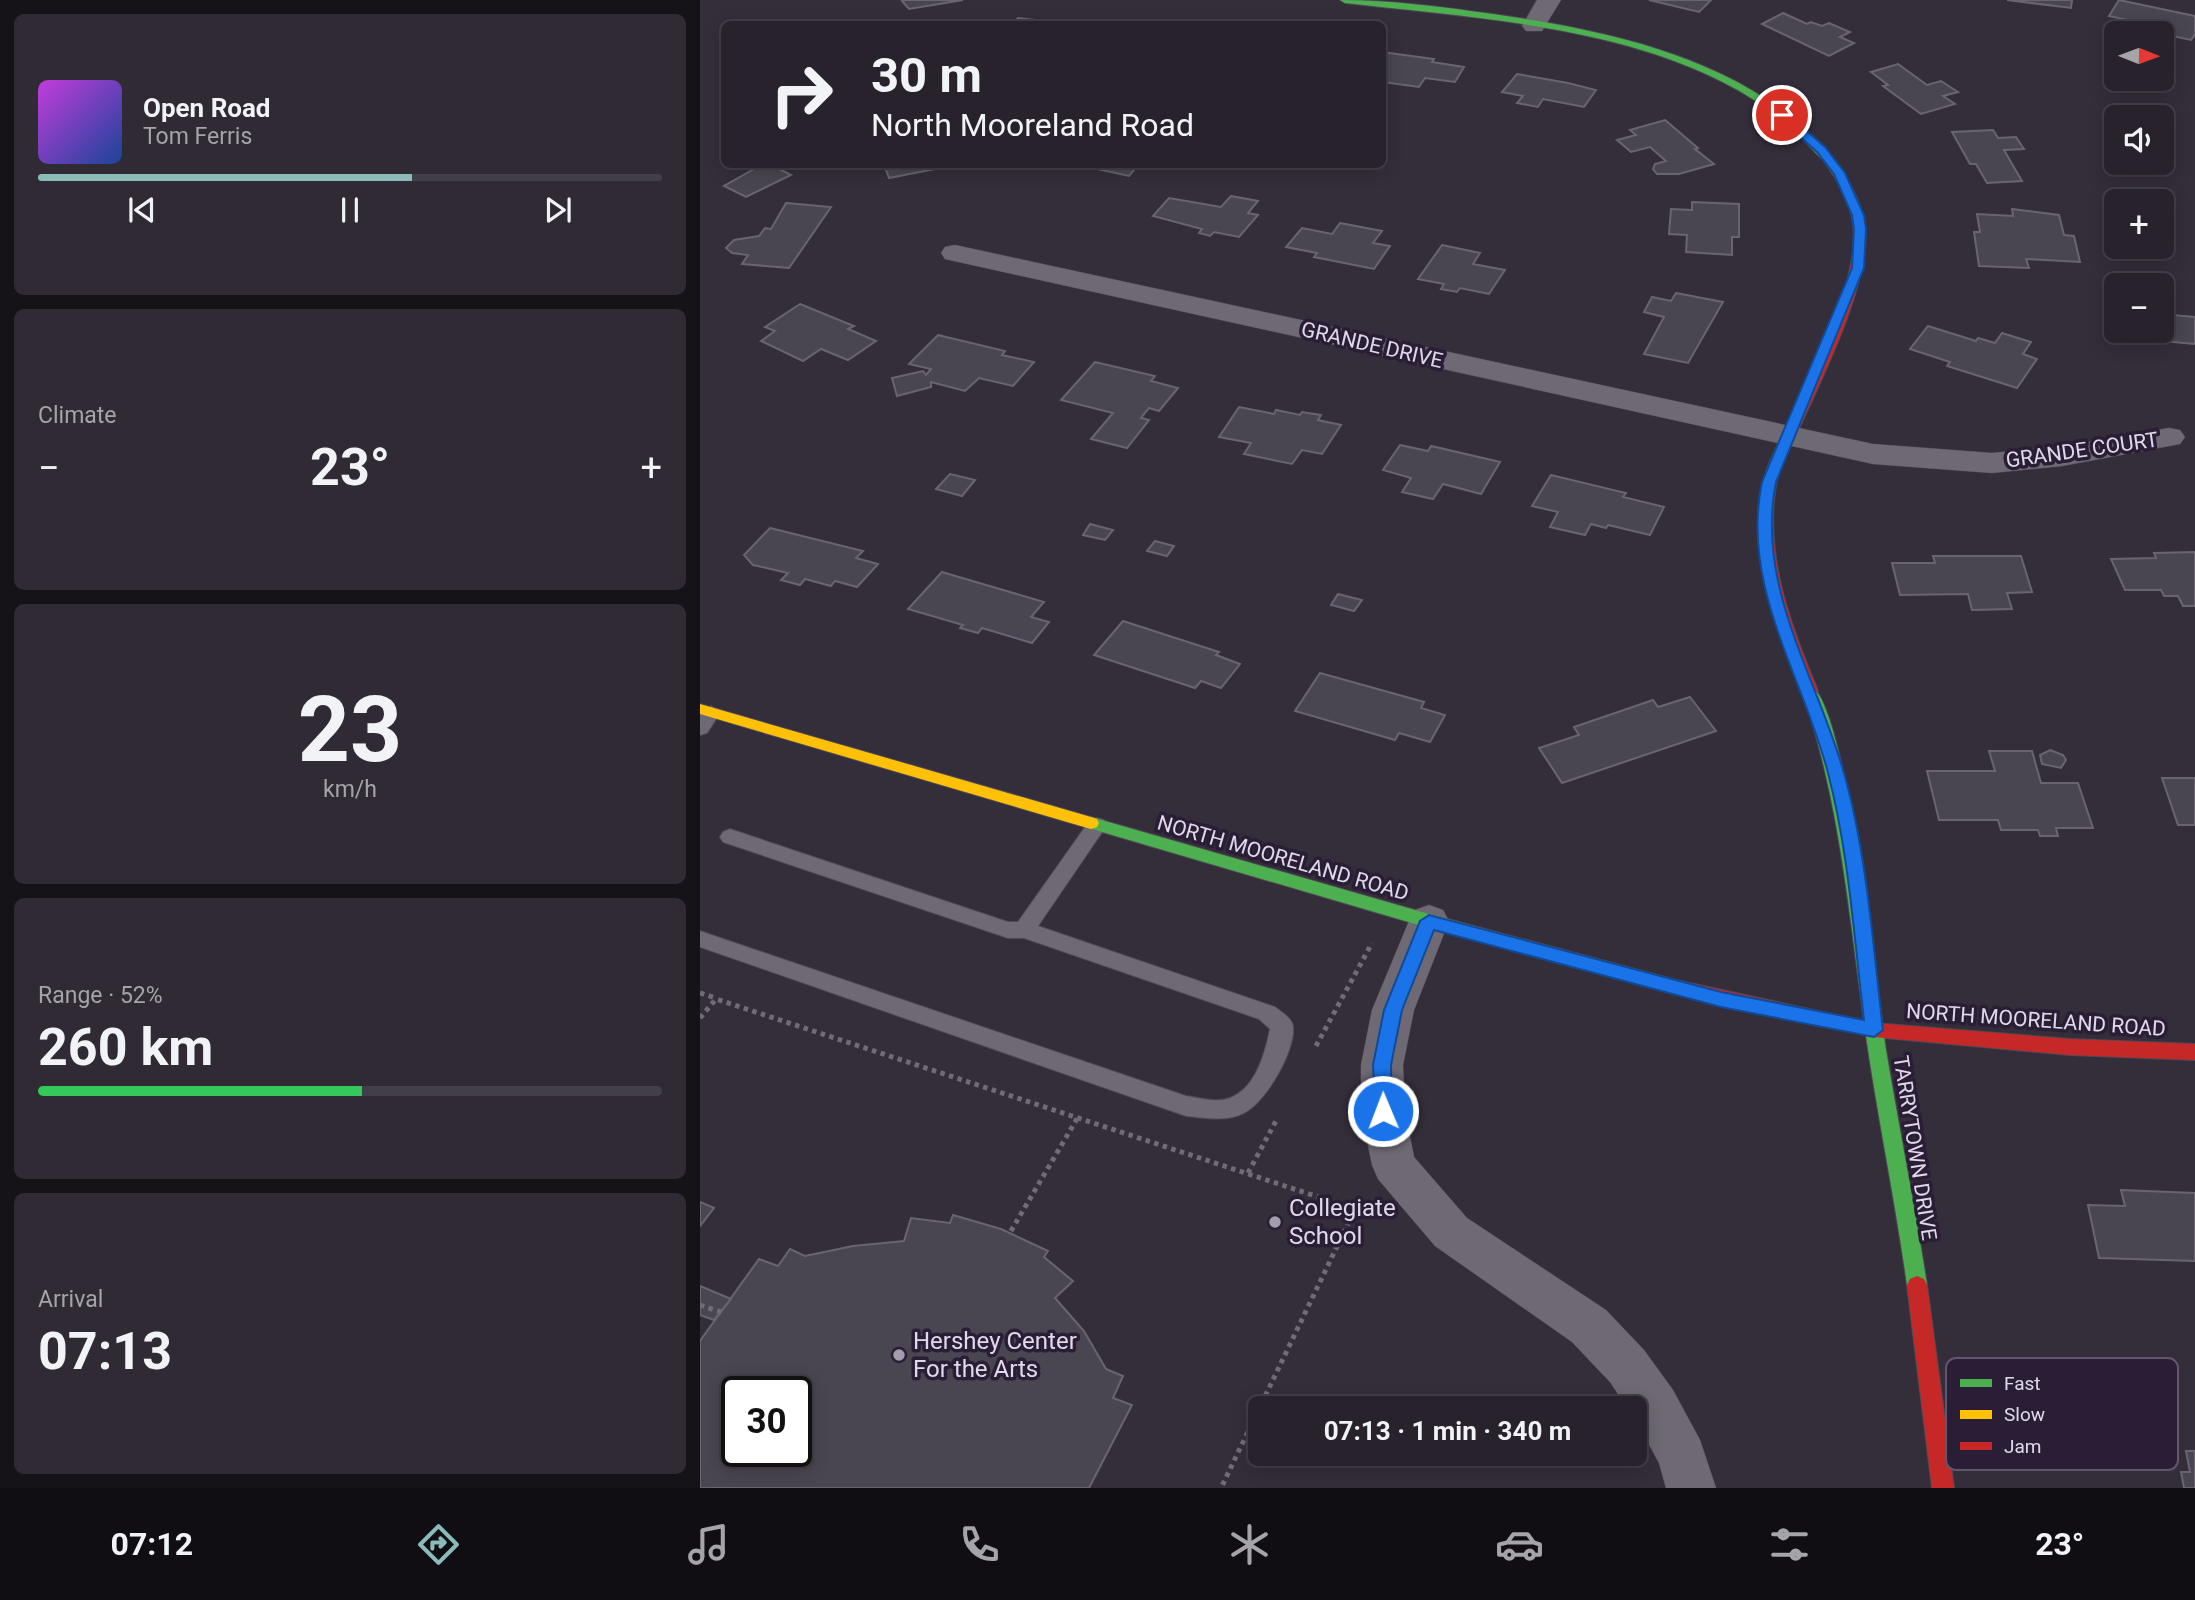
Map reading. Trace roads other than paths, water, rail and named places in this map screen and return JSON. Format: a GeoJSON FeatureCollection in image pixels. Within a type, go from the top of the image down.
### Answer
{"type":"FeatureCollection","features":[{"type":"Feature","properties":{"kind":"street","name":"TARRYTOWN DRIVE"},"geometry":{"type":"LineString","coordinates":[[1345,0],[1534,26],[1620,42],[1712,74],[1768,105],[1796,125],[1821,149],[1839,173],[1858,215],[1858,268],[1769,482],[1764,509],[1765,557],[1778,613],[1836,773],[1856,879],[1874,1030],[1901,1179],[1943,1488]]}},
{"type":"Feature","properties":{"kind":"street"},"geometry":{"type":"LineString","coordinates":[[1534,26],[1549,0]]}},
{"type":"Feature","properties":{"kind":"street","name":"GRANDE DRIVE"},"geometry":{"type":"LineString","coordinates":[[955,253],[1788,438]]}},
{"type":"Feature","properties":{"kind":"street","name":"GRANDE COURT"},"geometry":{"type":"LineString","coordinates":[[1788,438],[1901,458],[1992,463],[2062,456],[2169,437]]}},
{"type":"Feature","properties":{"kind":"street","name":"NORTH MOORELAND ROAD"},"geometry":{"type":"LineString","coordinates":[[704,717],[1097,825],[1429,921],[1721,999],[1874,1030],[2070,1047],[2195,1052]]}},
{"type":"Feature","properties":{"kind":"street"},"geometry":{"type":"LineString","coordinates":[[1429,921],[1393,1010],[1382,1065],[1383,1111],[1394,1165],[1451,1232],[1589,1325],[1627,1366],[1657,1407],[1682,1457],[1691,1488]]}},
{"type":"Feature","properties":{"kind":"lane"},"geometry":{"type":"LineString","coordinates":[[1024,930],[1097,825]]}},
{"type":"Feature","properties":{"kind":"lane"},"geometry":{"type":"LineString","coordinates":[[700,939],[1186,1106],[1213,1109],[1236,1105],[1258,1087],[1278,1051],[1282,1027],[1267,1013],[1024,930],[1007,930],[730,837]]}},
{"type":"Feature","properties":{"kind":"place","name":"Collegiate School"},"geometry":{"type":"Point","coordinates":[1275,1222]}},
{"type":"Feature","properties":{"kind":"place","name":"Hershey Center For the Arts"},"geometry":{"type":"Point","coordinates":[899,1355]}}]}
